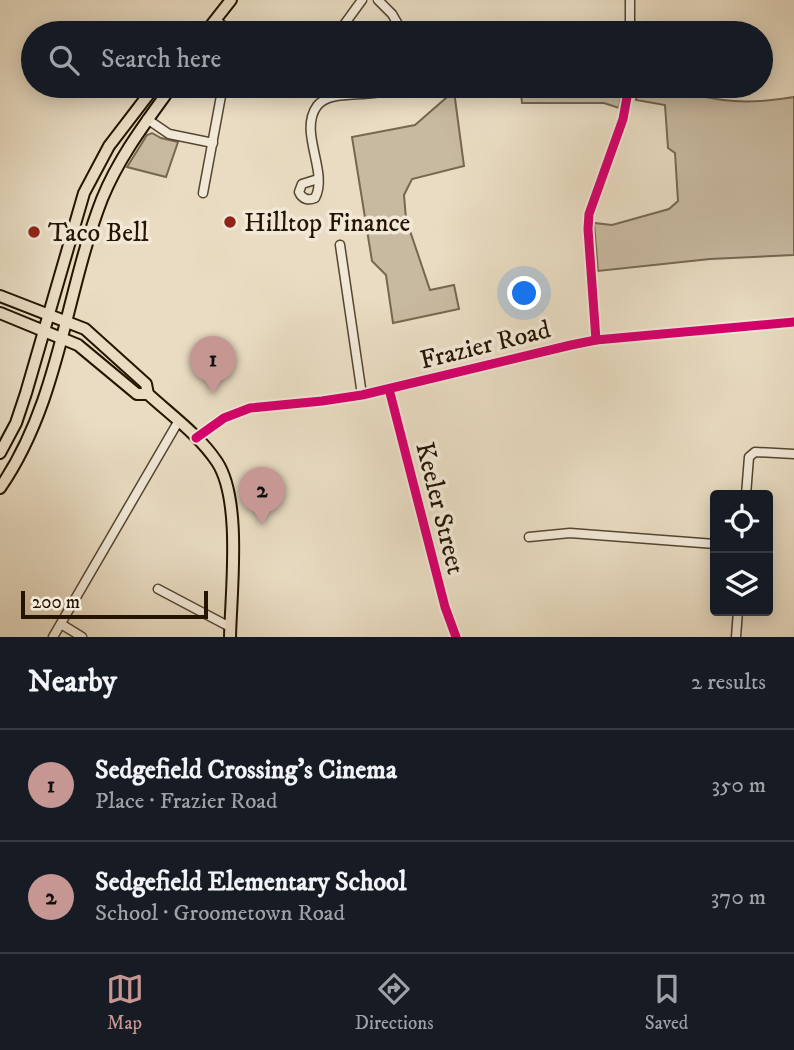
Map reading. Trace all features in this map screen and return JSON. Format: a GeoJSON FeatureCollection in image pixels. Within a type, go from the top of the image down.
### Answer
{"type":"FeatureCollection","features":[{"type":"Feature","properties":{"kind":"main road"},"geometry":{"type":"LineString","coordinates":[[215,20],[231,0]]}},
{"type":"Feature","properties":{"kind":"main road"},"geometry":{"type":"LineString","coordinates":[[0,453],[16,423],[78,210],[93,174],[120,131],[146,98]]}},
{"type":"Feature","properties":{"kind":"main road"},"geometry":{"type":"LineString","coordinates":[[0,488],[33,431],[102,200],[124,154],[163,98]]}},
{"type":"Feature","properties":{"kind":"main road"},"geometry":{"type":"LineString","coordinates":[[0,296],[85,329],[146,384],[148,394],[218,463],[231,496],[230,632]]}},
{"type":"Feature","properties":{"kind":"main road"},"geometry":{"type":"LineString","coordinates":[[0,313],[85,349],[137,394],[148,394]]}},
{"type":"Feature","properties":{"kind":"street"},"geometry":{"type":"LineString","coordinates":[[347,21],[362,0]]}},
{"type":"Feature","properties":{"kind":"street"},"geometry":{"type":"LineString","coordinates":[[379,0],[396,21]]}},
{"type":"Feature","properties":{"kind":"street"},"geometry":{"type":"LineString","coordinates":[[630,0],[630,21]]}},
{"type":"Feature","properties":{"kind":"street"},"geometry":{"type":"LineString","coordinates":[[203,193],[221,98]]}},
{"type":"Feature","properties":{"kind":"street"},"geometry":{"type":"LineString","coordinates":[[318,179],[312,117],[317,107],[329,98]]}},
{"type":"Feature","properties":{"kind":"street"},"geometry":{"type":"LineString","coordinates":[[596,340],[589,214],[622,122],[627,98]]}},
{"type":"Feature","properties":{"kind":"street"},"geometry":{"type":"LineString","coordinates":[[147,120],[169,134],[213,143]]}},
{"type":"Feature","properties":{"kind":"street"},"geometry":{"type":"LineString","coordinates":[[340,244],[362,395]]}},
{"type":"Feature","properties":{"kind":"street","name":"Frazier Road"},"geometry":{"type":"LineString","coordinates":[[195,438],[224,418],[250,408],[362,395],[596,340],[794,322]]}},
{"type":"Feature","properties":{"kind":"street","name":"Keeler Street"},"geometry":{"type":"LineString","coordinates":[[389,389],[445,607],[456,637]]}},
{"type":"Feature","properties":{"kind":"street"},"geometry":{"type":"LineString","coordinates":[[53,637],[178,422]]}},
{"type":"Feature","properties":{"kind":"street"},"geometry":{"type":"LineString","coordinates":[[747,490],[749,457],[755,452],[794,454]]}},
{"type":"Feature","properties":{"kind":"street"},"geometry":{"type":"LineString","coordinates":[[529,537],[570,533],[710,544]]}},
{"type":"Feature","properties":{"kind":"street"},"geometry":{"type":"LineString","coordinates":[[158,589],[230,632]]}},
{"type":"Feature","properties":{"kind":"street"},"geometry":{"type":"LineString","coordinates":[[736,637],[738,616]]}},
{"type":"Feature","properties":{"kind":"street"},"geometry":{"type":"LineString","coordinates":[[61,624],[82,637]]}},
{"type":"Feature","properties":{"kind":"shaded area"},"geometry":{"type":"Polygon","coordinates":[[[794,97],[794,255],[710,259],[598,271],[594,223],[612,225],[669,209],[678,201],[675,153],[668,148],[665,105],[636,100],[712,98],[758,101],[794,97]]]}},
{"type":"Feature","properties":{"kind":"shaded area"},"geometry":{"type":"Polygon","coordinates":[[[446,98],[455,98],[464,166],[412,179],[404,195],[406,219],[430,290],[454,285],[459,309],[393,323],[386,275],[372,261],[352,137],[415,125],[446,98]]]}},
{"type":"Feature","properties":{"kind":"shaded area"},"geometry":{"type":"Polygon","coordinates":[[[521,98],[621,98],[619,108],[604,103],[522,103],[521,98]]]}},
{"type":"Feature","properties":{"kind":"shaded area"},"geometry":{"type":"Polygon","coordinates":[[[152,133],[178,142],[166,177],[127,167],[147,135],[152,133]]]}},
{"type":"Feature","properties":{"kind":"cycle path"},"geometry":{"type":"LineString","coordinates":[[596,340],[589,214],[623,119],[627,98]]}},
{"type":"Feature","properties":{"kind":"cycle path"},"geometry":{"type":"LineString","coordinates":[[196,438],[224,418],[250,408],[362,395],[596,340],[794,322]]}},
{"type":"Feature","properties":{"kind":"cycle path"},"geometry":{"type":"LineString","coordinates":[[389,389],[445,607],[456,637]]}},
{"type":"Feature","properties":{"kind":"place","name":"Hilltop Finance"},"geometry":{"type":"Point","coordinates":[230,222]}},
{"type":"Feature","properties":{"kind":"place","name":"Taco Bell"},"geometry":{"type":"Point","coordinates":[34,232]}},
{"type":"Feature","properties":{"kind":"place","name":"Sedgefield Crossing's Cinema"},"geometry":{"type":"Point","coordinates":[213,394]}},
{"type":"Feature","properties":{"kind":"place","name":"Sedgefield Elementary School"},"geometry":{"type":"Point","coordinates":[262,525]}}]}
